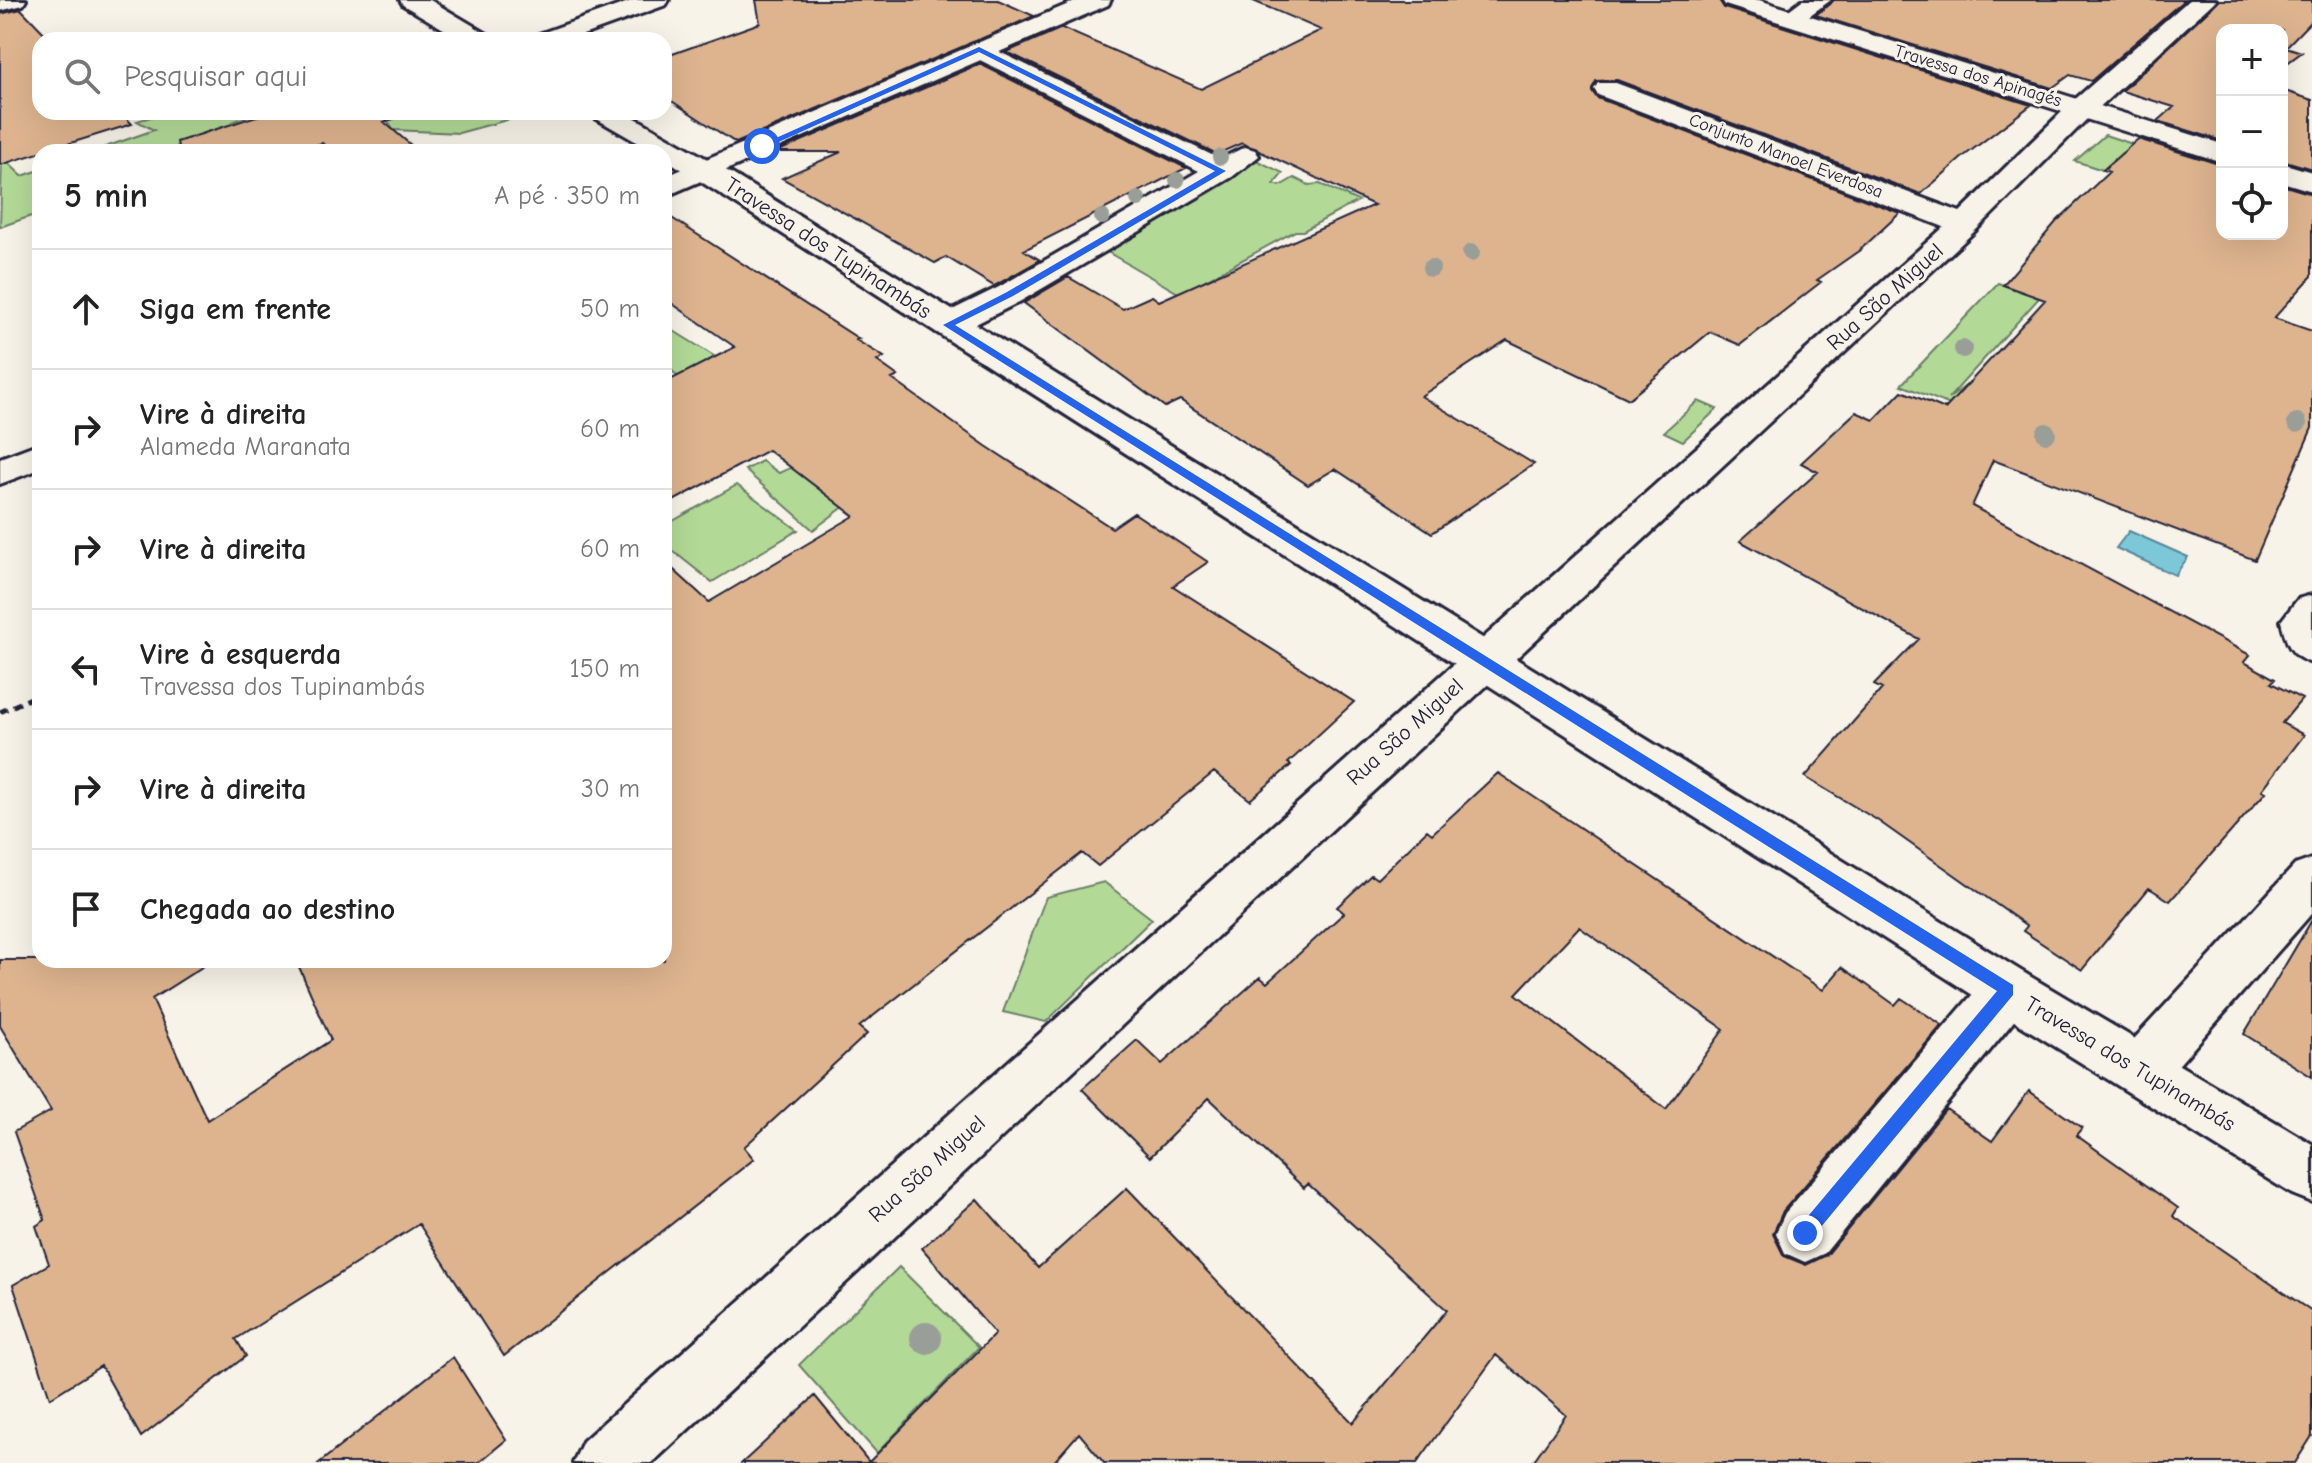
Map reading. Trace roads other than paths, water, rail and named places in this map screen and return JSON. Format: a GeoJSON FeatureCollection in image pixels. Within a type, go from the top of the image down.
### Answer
{"type":"FeatureCollection","features":[{"type":"Feature","properties":{"kind":"street"},"geometry":{"type":"LineString","coordinates":[[0,4],[14,0]]}},
{"type":"Feature","properties":{"kind":"street"},"geometry":{"type":"LineString","coordinates":[[412,0],[466,32]]}},
{"type":"Feature","properties":{"kind":"street"},"geometry":{"type":"LineString","coordinates":[[567,32],[657,0]]}},
{"type":"Feature","properties":{"kind":"street"},"geometry":{"type":"LineString","coordinates":[[672,185],[1099,0]]}},
{"type":"Feature","properties":{"kind":"street","name":"Travessa dos Apinagés"},"geometry":{"type":"LineString","coordinates":[[1734,0],[2216,151]]}},
{"type":"Feature","properties":{"kind":"street"},"geometry":{"type":"LineString","coordinates":[[1790,18],[1819,0]]}},
{"type":"Feature","properties":{"kind":"street","name":"Rua São Miguel"},"geometry":{"type":"LineString","coordinates":[[605,1463],[1965,224],[2082,108],[2204,0]]}},
{"type":"Feature","properties":{"kind":"street"},"geometry":{"type":"LineString","coordinates":[[948,325],[1010,294],[1233,163],[979,50]]}},
{"type":"Feature","properties":{"kind":"street","name":"Conjunto Manoel Everdosa"},"geometry":{"type":"LineString","coordinates":[[1607,89],[1965,224]]}},
{"type":"Feature","properties":{"kind":"street","name":"Travessa dos Tupinambás"},"geometry":{"type":"LineString","coordinates":[[619,120],[661,144]]}},
{"type":"Feature","properties":{"kind":"street","name":"Travessa dos Tupinambás"},"geometry":{"type":"LineString","coordinates":[[672,150],[2008,990],[2312,1175]]}},
{"type":"Feature","properties":{"kind":"street"},"geometry":{"type":"LineString","coordinates":[[2288,174],[2312,182]]}},
{"type":"Feature","properties":{"kind":"street"},"geometry":{"type":"LineString","coordinates":[[0,472],[32,458]]}},
{"type":"Feature","properties":{"kind":"street"},"geometry":{"type":"LineString","coordinates":[[2312,609],[2302,621],[2306,640],[2312,648]]}},
{"type":"Feature","properties":{"kind":"street"},"geometry":{"type":"LineString","coordinates":[[2141,1069],[2312,879]]}},
{"type":"Feature","properties":{"kind":"street"},"geometry":{"type":"LineString","coordinates":[[1805,1233],[2008,990]]}},
{"type":"Feature","properties":{"kind":"water"},"geometry":{"type":"Polygon","coordinates":[[[2129,531],[2188,557],[2175,575],[2116,548],[2129,531]]]}}]}
